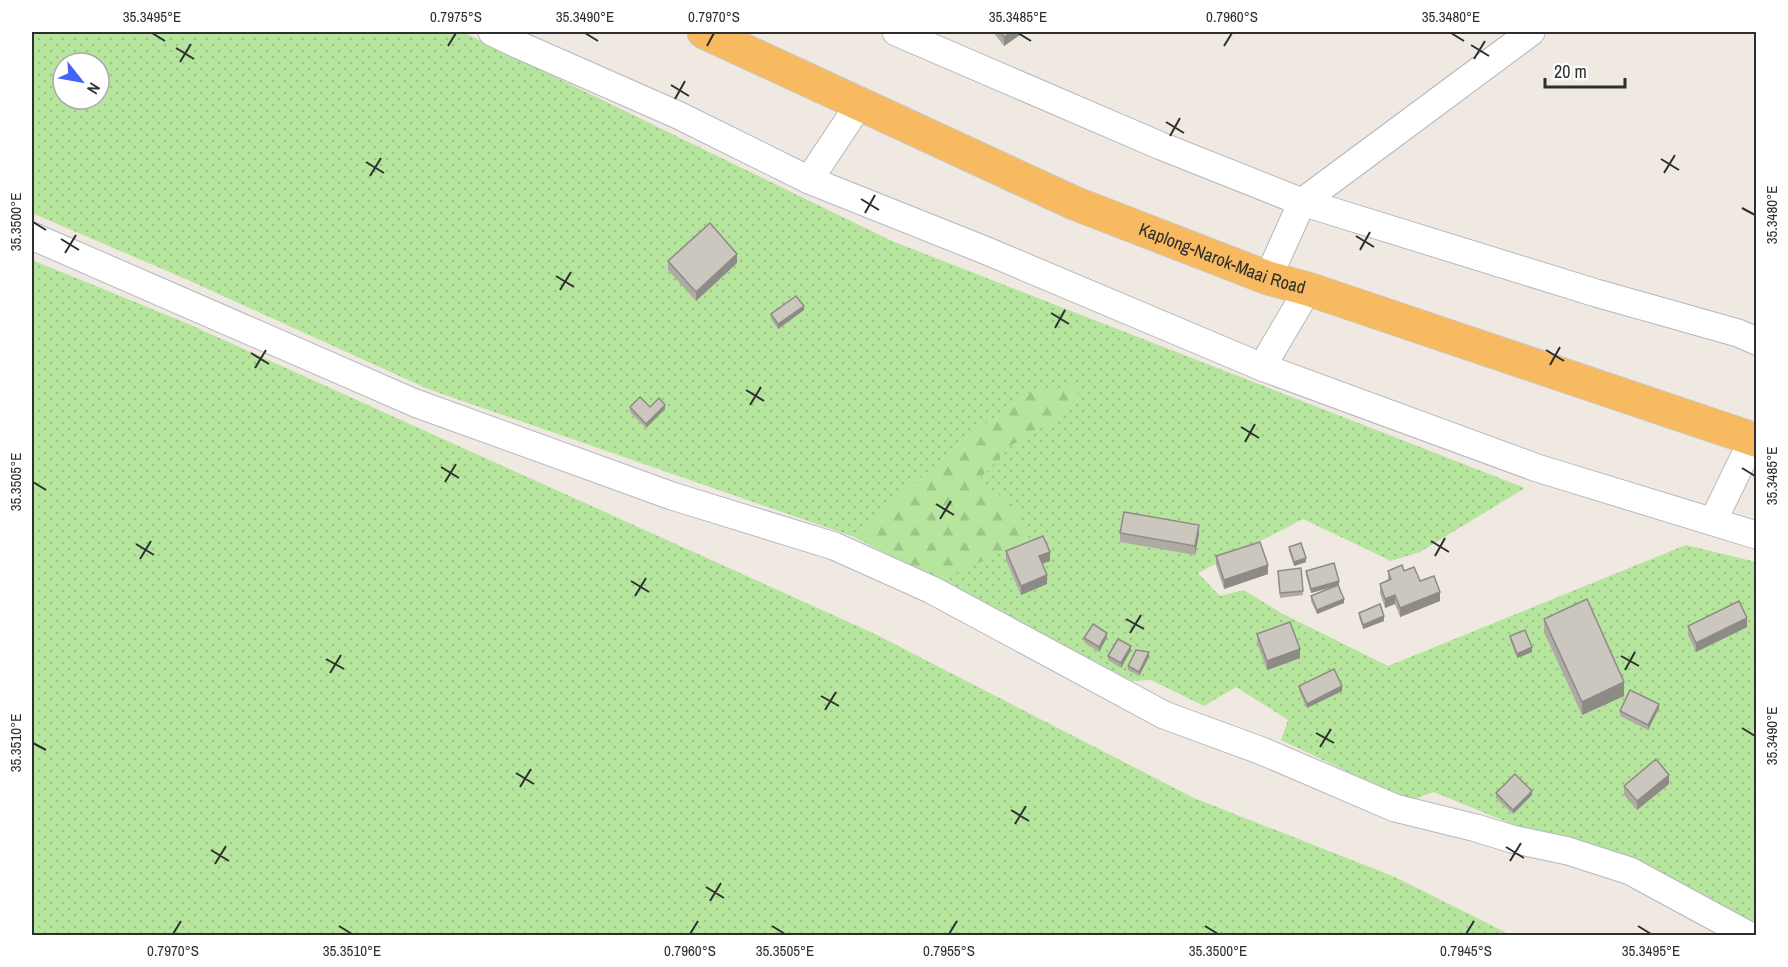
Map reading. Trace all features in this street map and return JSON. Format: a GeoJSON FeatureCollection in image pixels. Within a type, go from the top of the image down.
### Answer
{"type":"FeatureCollection","features":[{"type":"Feature","properties":{"kind":"highway","name":"Kaplong-Narok-Maai Road"},"geometry":{"type":"LineString","coordinates":[[704,32],[1074,203],[1268,278],[1308,289],[1755,440]]}},
{"type":"Feature","properties":{"kind":"street"},"geometry":{"type":"LineString","coordinates":[[492,32],[680,116],[809,180],[987,251],[1262,367],[1537,468],[1756,535]]}},
{"type":"Feature","properties":{"kind":"street"},"geometry":{"type":"LineString","coordinates":[[896,32],[1161,146],[1302,202],[1596,292],[1750,333]]}},
{"type":"Feature","properties":{"kind":"street"},"geometry":{"type":"LineString","coordinates":[[1268,278],[1302,202],[1531,32]]}},
{"type":"Feature","properties":{"kind":"street"},"geometry":{"type":"LineString","coordinates":[[809,180],[860,104]]}},
{"type":"Feature","properties":{"kind":"street"},"geometry":{"type":"LineString","coordinates":[[32,236],[415,402],[672,496],[834,546],[932,590],[1164,715],[1262,751],[1395,808],[1512,839],[1568,851],[1630,871],[1750,936]]}},
{"type":"Feature","properties":{"kind":"street"},"geometry":{"type":"LineString","coordinates":[[1262,367],[1308,289]]}},
{"type":"Feature","properties":{"kind":"street"},"geometry":{"type":"LineString","coordinates":[[1713,521],[1755,440]]}},
{"type":"Feature","properties":{"kind":"green space"},"geometry":{"type":"Polygon","coordinates":[[[32,32],[463,32],[892,241],[1525,488],[1420,552],[1391,561],[1303,519],[1198,573],[1220,596],[1244,590],[1281,613],[1388,666],[1686,545],[1756,562],[1756,924],[1638,861],[1514,825],[1434,792],[1409,801],[1281,740],[1288,720],[1236,687],[1204,706],[1151,680],[1132,681],[938,581],[1017,508],[977,480],[1012,445],[1075,407],[1030,392],[961,442],[854,537],[428,389],[188,280],[32,213],[32,32]]]}},
{"type":"Feature","properties":{"kind":"green space"},"geometry":{"type":"Polygon","coordinates":[[[32,260],[184,322],[873,633],[1194,798],[1395,877],[1511,935],[32,935],[32,260]]]}},
{"type":"Feature","properties":{"kind":"green space"},"geometry":{"type":"Polygon","coordinates":[[[1079,385],[1075,407],[1012,445],[978,480],[1017,508],[1030,540],[938,581],[854,537],[961,442],[1030,392],[1079,385]]]}},
{"type":"Feature","properties":{"kind":"building"},"geometry":{"type":"Polygon","coordinates":[[[1000,32],[1012,32],[1004,37],[1000,32]]]}},
{"type":"Feature","properties":{"kind":"building"},"geometry":{"type":"Polygon","coordinates":[[[710,223],[737,254],[696,292],[668,261],[710,223]]]}},
{"type":"Feature","properties":{"kind":"building"},"geometry":{"type":"Polygon","coordinates":[[[796,296],[804,306],[778,324],[771,314],[796,296]]]}},
{"type":"Feature","properties":{"kind":"building"},"geometry":{"type":"Polygon","coordinates":[[[640,397],[650,407],[659,398],[665,405],[646,424],[630,407],[640,397]]]}},
{"type":"Feature","properties":{"kind":"building"},"geometry":{"type":"Polygon","coordinates":[[[1124,512],[1199,525],[1195,546],[1120,533],[1124,512]]]}},
{"type":"Feature","properties":{"kind":"building"},"geometry":{"type":"Polygon","coordinates":[[[1043,536],[1050,552],[1039,556],[1047,575],[1021,586],[1006,551],[1043,536]]]}},
{"type":"Feature","properties":{"kind":"building"},"geometry":{"type":"Polygon","coordinates":[[[1260,542],[1268,565],[1224,580],[1216,556],[1260,542]]]}},
{"type":"Feature","properties":{"kind":"building"},"geometry":{"type":"Polygon","coordinates":[[[1301,543],[1306,558],[1294,562],[1289,547],[1301,543]]]}},
{"type":"Feature","properties":{"kind":"building"},"geometry":{"type":"Polygon","coordinates":[[[1334,563],[1339,581],[1311,589],[1306,571],[1334,563]]]}},
{"type":"Feature","properties":{"kind":"building"},"geometry":{"type":"Polygon","coordinates":[[[1402,565],[1404,571],[1414,567],[1420,581],[1434,576],[1440,592],[1400,608],[1395,595],[1385,599],[1380,584],[1391,579],[1388,571],[1402,565]]]}},
{"type":"Feature","properties":{"kind":"building"},"geometry":{"type":"Polygon","coordinates":[[[1301,568],[1303,591],[1280,593],[1278,571],[1301,568]]]}},
{"type":"Feature","properties":{"kind":"building"},"geometry":{"type":"Polygon","coordinates":[[[1338,585],[1344,599],[1317,610],[1311,596],[1338,585]]]}},
{"type":"Feature","properties":{"kind":"building"},"geometry":{"type":"Polygon","coordinates":[[[1587,599],[1624,682],[1582,702],[1544,619],[1587,599]]]}},
{"type":"Feature","properties":{"kind":"building"},"geometry":{"type":"Polygon","coordinates":[[[1739,601],[1747,618],[1696,643],[1688,626],[1739,601]]]}},
{"type":"Feature","properties":{"kind":"building"},"geometry":{"type":"Polygon","coordinates":[[[1380,604],[1384,616],[1363,625],[1359,613],[1380,604]]]}},
{"type":"Feature","properties":{"kind":"building"},"geometry":{"type":"Polygon","coordinates":[[[1290,622],[1300,649],[1267,661],[1257,634],[1290,622]]]}},
{"type":"Feature","properties":{"kind":"building"},"geometry":{"type":"Polygon","coordinates":[[[1093,624],[1107,633],[1099,647],[1084,638],[1093,624]]]}},
{"type":"Feature","properties":{"kind":"building"},"geometry":{"type":"Polygon","coordinates":[[[1525,630],[1532,647],[1517,654],[1510,636],[1525,630]]]}},
{"type":"Feature","properties":{"kind":"building"},"geometry":{"type":"Polygon","coordinates":[[[1118,639],[1131,646],[1121,663],[1108,656],[1118,639]]]}},
{"type":"Feature","properties":{"kind":"building"},"geometry":{"type":"Polygon","coordinates":[[[1136,650],[1149,652],[1139,672],[1128,666],[1136,650]]]}},
{"type":"Feature","properties":{"kind":"building"},"geometry":{"type":"Polygon","coordinates":[[[1334,669],[1342,686],[1307,704],[1299,686],[1334,669]]]}},
{"type":"Feature","properties":{"kind":"building"},"geometry":{"type":"Polygon","coordinates":[[[1630,690],[1659,704],[1648,725],[1620,711],[1630,690]]]}},
{"type":"Feature","properties":{"kind":"building"},"geometry":{"type":"Polygon","coordinates":[[[1656,759],[1669,775],[1637,801],[1624,786],[1656,759]]]}},
{"type":"Feature","properties":{"kind":"building"},"geometry":{"type":"Polygon","coordinates":[[[1515,774],[1532,791],[1513,810],[1496,793],[1515,774]]]}}]}
